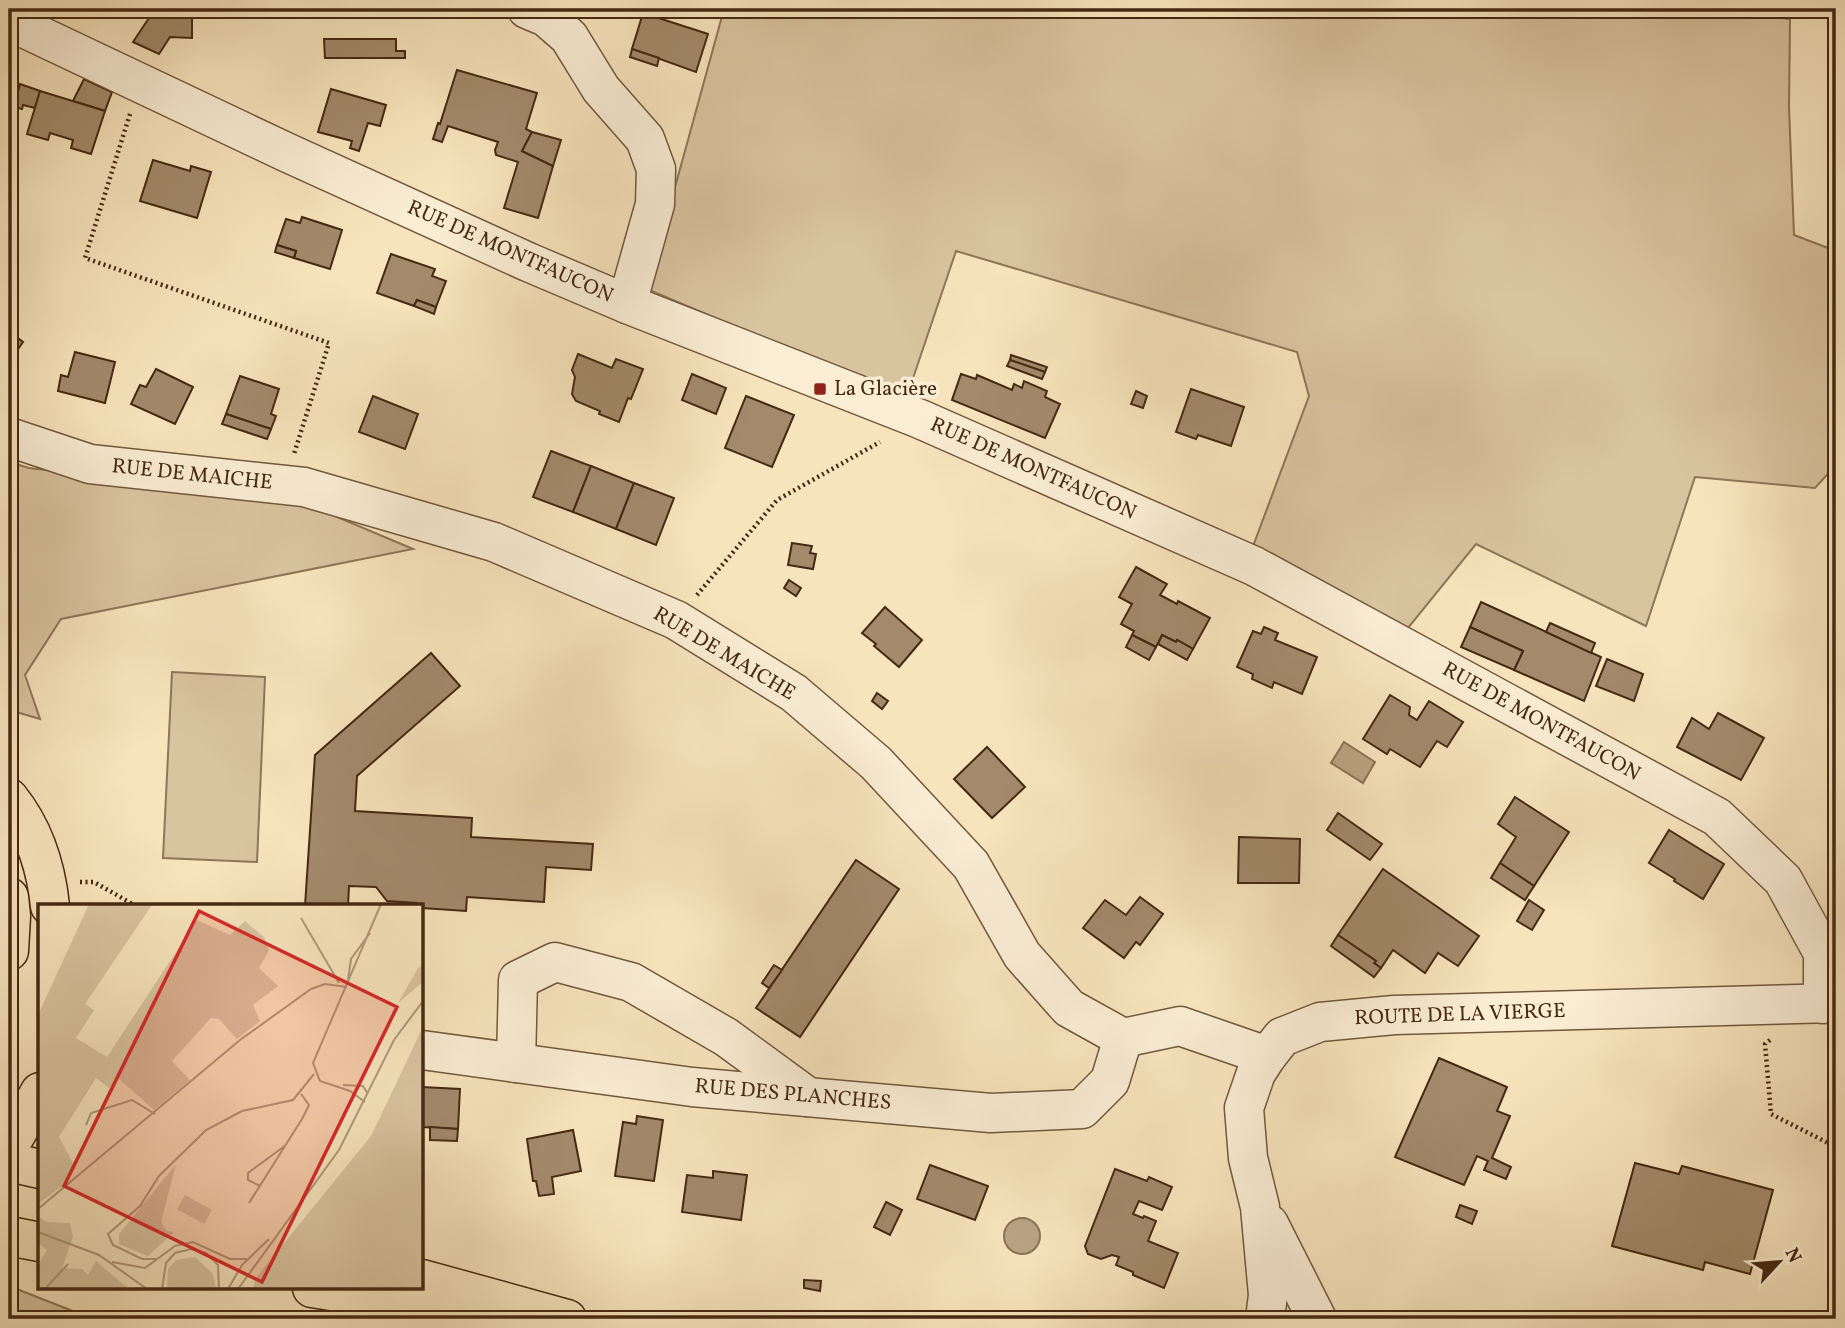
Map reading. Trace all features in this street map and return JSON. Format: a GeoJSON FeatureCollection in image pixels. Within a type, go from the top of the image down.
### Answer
{"type":"FeatureCollection","features":[{"type":"Feature","properties":{"kind":"main road"},"geometry":{"type":"LineString","coordinates":[[9,798],[36,845],[48,895]]}},
{"type":"Feature","properties":{"kind":"main road"},"geometry":{"type":"LineString","coordinates":[[9,897],[9,951]]}},
{"type":"Feature","properties":{"kind":"main road"},"geometry":{"type":"LineString","coordinates":[[9,1144],[38,1096]]}},
{"type":"Feature","properties":{"kind":"main road"},"geometry":{"type":"LineString","coordinates":[[9,1162],[38,1169]]}},
{"type":"Feature","properties":{"kind":"main road"},"geometry":{"type":"LineString","coordinates":[[9,1236],[38,1242]]}},
{"type":"Feature","properties":{"kind":"main road"},"geometry":{"type":"LineString","coordinates":[[424,1280],[567,1319]]}},
{"type":"Feature","properties":{"kind":"main road"},"geometry":{"type":"LineString","coordinates":[[325,1290],[508,1319]]}},
{"type":"Feature","properties":{"kind":"street"},"geometry":{"type":"LineString","coordinates":[[527,9],[546,17],[569,37],[601,89],[645,139],[656,169],[655,204],[627,304]]}},
{"type":"Feature","properties":{"kind":"street","name":"RUE DE MONTFAUCON"},"geometry":{"type":"LineString","coordinates":[[9,21],[528,262],[627,304],[920,419],[1254,566],[1717,817],[1783,880],[1830,951],[1830,1003]]}},
{"type":"Feature","properties":{"kind":"street","name":"RUE DE MAICHE"},"geometry":{"type":"LineString","coordinates":[[9,436],[90,464],[304,487],[494,542],[676,620],[794,693],[876,763],[971,865],[1022,955],[1069,1009],[1123,1038]]}},
{"type":"Feature","properties":{"kind":"street"},"geometry":{"type":"LineString","coordinates":[[516,1063],[518,981],[555,962],[631,982],[726,1037],[808,1097]]}},
{"type":"Feature","properties":{"kind":"street","name":"ROUTE DE LA VIERGE"},"geometry":{"type":"LineString","coordinates":[[1260,1206],[1248,1158],[1244,1108],[1256,1073],[1282,1037],[1320,1022],[1394,1015],[1830,1003]]}},
{"type":"Feature","properties":{"kind":"street"},"geometry":{"type":"LineString","coordinates":[[1123,1038],[1181,1026],[1267,1056]]}},
{"type":"Feature","properties":{"kind":"street","name":"RUE DES PLANCHES"},"geometry":{"type":"LineString","coordinates":[[424,1050],[692,1087],[991,1113],[1082,1109],[1110,1081],[1123,1038]]}},
{"type":"Feature","properties":{"kind":"street"},"geometry":{"type":"LineString","coordinates":[[1260,1206],[1268,1295],[1265,1319]]}},
{"type":"Feature","properties":{"kind":"street"},"geometry":{"type":"LineString","coordinates":[[1260,1206],[1317,1319]]}},
{"type":"Feature","properties":{"kind":"path"},"geometry":{"type":"LineString","coordinates":[[224,9],[244,13],[296,9]]}},
{"type":"Feature","properties":{"kind":"path"},"geometry":{"type":"LineString","coordinates":[[140,84],[85,258],[329,343],[284,485]]}},
{"type":"Feature","properties":{"kind":"path"},"geometry":{"type":"LineString","coordinates":[[676,620],[777,500],[920,419]]}},
{"type":"Feature","properties":{"kind":"path"},"geometry":{"type":"LineString","coordinates":[[48,895],[94,881],[133,904]]}},
{"type":"Feature","properties":{"kind":"path"},"geometry":{"type":"LineString","coordinates":[[1774,1037],[1765,1044],[1771,1114],[1836,1147]]}},
{"type":"Feature","properties":{"kind":"shaded area"},"geometry":{"type":"Polygon","coordinates":[[[724,9],[1709,9],[1790,19],[1789,107],[1794,235],[1836,251],[1836,465],[1815,488],[1695,477],[1646,626],[1476,544],[1408,628],[1252,549],[1309,396],[1297,352],[956,251],[906,399],[647,289],[724,9]]]}},
{"type":"Feature","properties":{"kind":"shaded area"},"geometry":{"type":"Polygon","coordinates":[[[9,462],[29,468],[297,500],[413,549],[61,619],[25,675],[40,719],[9,710],[9,462]]]}},
{"type":"Feature","properties":{"kind":"shaded area"},"geometry":{"type":"Polygon","coordinates":[[[172,672],[265,677],[257,862],[163,858],[172,672]]]}},
{"type":"Feature","properties":{"kind":"shaded area"},"geometry":{"type":"Polygon","coordinates":[[[1344,742],[1375,762],[1363,783],[1331,763],[1344,742]]]}},
{"type":"Feature","properties":{"kind":"shaded area"},"geometry":{"type":"Polygon","coordinates":[[[1022,1218],[1035,1223],[1040,1236],[1035,1249],[1022,1254],[1009,1249],[1004,1236],[1009,1223],[1022,1218]]]}},
{"type":"Feature","properties":{"kind":"shaded area"},"geometry":{"type":"Polygon","coordinates":[[[9,1286],[93,1319],[9,1319],[9,1286]]]}},
{"type":"Feature","properties":{"kind":"building"},"geometry":{"type":"Polygon","coordinates":[[[155,9],[192,9],[192,38],[170,37],[159,54],[133,42],[155,9]]]}},
{"type":"Feature","properties":{"kind":"building"},"geometry":{"type":"Polygon","coordinates":[[[643,13],[708,34],[696,72],[632,49],[643,13]]]}},
{"type":"Feature","properties":{"kind":"building"},"geometry":{"type":"Polygon","coordinates":[[[324,39],[396,39],[396,51],[405,51],[405,58],[325,58],[324,39]]]}},
{"type":"Feature","properties":{"kind":"building"},"geometry":{"type":"Polygon","coordinates":[[[632,49],[659,58],[657,66],[630,57],[632,49]]]}},
{"type":"Feature","properties":{"kind":"building"},"geometry":{"type":"Polygon","coordinates":[[[457,70],[537,93],[526,129],[532,132],[522,151],[553,166],[538,218],[504,208],[518,162],[496,155],[498,142],[448,126],[442,142],[433,139],[457,70]]]}},
{"type":"Feature","properties":{"kind":"building"},"geometry":{"type":"Polygon","coordinates":[[[84,79],[112,92],[105,111],[73,101],[84,79]]]}},
{"type":"Feature","properties":{"kind":"building"},"geometry":{"type":"Polygon","coordinates":[[[20,84],[40,91],[35,108],[23,105],[22,109],[14,107],[20,84]]]}},
{"type":"Feature","properties":{"kind":"building"},"geometry":{"type":"Polygon","coordinates":[[[331,89],[386,105],[380,126],[368,123],[359,151],[350,148],[352,141],[318,132],[331,89]]]}},
{"type":"Feature","properties":{"kind":"building"},"geometry":{"type":"Polygon","coordinates":[[[40,91],[105,111],[91,154],[71,148],[73,140],[50,133],[48,140],[27,134],[40,91]]]}},
{"type":"Feature","properties":{"kind":"building"},"geometry":{"type":"Polygon","coordinates":[[[532,132],[561,140],[553,166],[522,151],[532,132]]]}},
{"type":"Feature","properties":{"kind":"building"},"geometry":{"type":"Polygon","coordinates":[[[153,160],[190,171],[191,166],[211,172],[197,218],[140,201],[153,160]]]}},
{"type":"Feature","properties":{"kind":"building"},"geometry":{"type":"Polygon","coordinates":[[[302,217],[342,230],[330,269],[294,258],[296,251],[277,245],[286,219],[300,223],[302,217]]]}},
{"type":"Feature","properties":{"kind":"building"},"geometry":{"type":"Polygon","coordinates":[[[277,245],[296,251],[294,258],[275,252],[277,245]]]}},
{"type":"Feature","properties":{"kind":"building"},"geometry":{"type":"Polygon","coordinates":[[[391,254],[435,269],[432,276],[446,281],[436,307],[417,300],[414,306],[377,293],[391,254]]]}},
{"type":"Feature","properties":{"kind":"building"},"geometry":{"type":"Polygon","coordinates":[[[417,300],[436,307],[434,314],[414,306],[417,300]]]}},
{"type":"Feature","properties":{"kind":"building"},"geometry":{"type":"Polygon","coordinates":[[[9,331],[23,342],[9,362],[9,331]]]}},
{"type":"Feature","properties":{"kind":"building"},"geometry":{"type":"Polygon","coordinates":[[[75,352],[115,362],[105,403],[58,391],[61,375],[68,377],[75,352]]]}},
{"type":"Feature","properties":{"kind":"building"},"geometry":{"type":"Polygon","coordinates":[[[578,354],[612,368],[616,359],[643,369],[619,422],[576,401],[572,394],[575,377],[572,370],[578,354]]]}},
{"type":"Feature","properties":{"kind":"building"},"geometry":{"type":"Polygon","coordinates":[[[1011,355],[1047,367],[1045,372],[1010,360],[1011,355]]]}},
{"type":"Feature","properties":{"kind":"building"},"geometry":{"type":"Polygon","coordinates":[[[1010,360],[1045,372],[1042,379],[1007,366],[1010,360]]]}},
{"type":"Feature","properties":{"kind":"building"},"geometry":{"type":"Polygon","coordinates":[[[156,369],[193,387],[175,424],[131,404],[140,385],[146,387],[156,369]]]}},
{"type":"Feature","properties":{"kind":"building"},"geometry":{"type":"Polygon","coordinates":[[[692,374],[726,388],[716,414],[682,400],[692,374]]]}},
{"type":"Feature","properties":{"kind":"building"},"geometry":{"type":"Polygon","coordinates":[[[961,374],[976,379],[977,375],[1012,390],[1014,384],[1022,388],[1024,381],[1047,391],[1045,397],[1060,404],[1045,438],[952,400],[961,374]]]}},
{"type":"Feature","properties":{"kind":"building"},"geometry":{"type":"Polygon","coordinates":[[[240,376],[279,389],[271,414],[276,416],[271,429],[226,414],[240,376]]]}},
{"type":"Feature","properties":{"kind":"building"},"geometry":{"type":"Polygon","coordinates":[[[1191,389],[1244,407],[1231,446],[1198,435],[1196,439],[1176,432],[1191,389]]]}},
{"type":"Feature","properties":{"kind":"building"},"geometry":{"type":"Polygon","coordinates":[[[1136,391],[1147,396],[1143,408],[1131,404],[1136,391]]]}},
{"type":"Feature","properties":{"kind":"building"},"geometry":{"type":"Polygon","coordinates":[[[373,396],[418,414],[405,449],[359,432],[373,396]]]}},
{"type":"Feature","properties":{"kind":"building"},"geometry":{"type":"Polygon","coordinates":[[[746,396],[794,415],[772,467],[725,448],[746,396]]]}},
{"type":"Feature","properties":{"kind":"building"},"geometry":{"type":"Polygon","coordinates":[[[226,414],[271,429],[267,439],[222,424],[226,414]]]}},
{"type":"Feature","properties":{"kind":"building"},"geometry":{"type":"Polygon","coordinates":[[[551,451],[591,466],[573,512],[533,497],[551,451]]]}},
{"type":"Feature","properties":{"kind":"building"},"geometry":{"type":"Polygon","coordinates":[[[591,466],[634,483],[616,529],[573,512],[591,466]]]}},
{"type":"Feature","properties":{"kind":"building"},"geometry":{"type":"Polygon","coordinates":[[[634,483],[674,498],[656,545],[616,529],[634,483]]]}},
{"type":"Feature","properties":{"kind":"building"},"geometry":{"type":"Polygon","coordinates":[[[792,543],[812,546],[810,553],[816,554],[813,569],[788,565],[792,543]]]}},
{"type":"Feature","properties":{"kind":"building"},"geometry":{"type":"Polygon","coordinates":[[[1136,567],[1167,584],[1160,595],[1210,618],[1193,649],[1162,635],[1156,647],[1132,635],[1134,631],[1121,624],[1132,604],[1119,597],[1136,567]]]}},
{"type":"Feature","properties":{"kind":"building"},"geometry":{"type":"Polygon","coordinates":[[[789,580],[801,588],[796,596],[784,588],[789,580]]]}},
{"type":"Feature","properties":{"kind":"building"},"geometry":{"type":"Polygon","coordinates":[[[1481,602],[1601,657],[1584,701],[1514,670],[1523,651],[1470,627],[1481,602]]]}},
{"type":"Feature","properties":{"kind":"building"},"geometry":{"type":"Polygon","coordinates":[[[885,607],[922,640],[899,667],[862,633],[885,607]]]}},
{"type":"Feature","properties":{"kind":"building"},"geometry":{"type":"Polygon","coordinates":[[[1550,623],[1595,643],[1591,653],[1546,632],[1550,623]]]}},
{"type":"Feature","properties":{"kind":"building"},"geometry":{"type":"Polygon","coordinates":[[[1264,627],[1278,633],[1275,640],[1317,657],[1302,694],[1274,682],[1272,688],[1252,679],[1253,674],[1237,667],[1253,631],[1261,634],[1264,627]]]}},
{"type":"Feature","properties":{"kind":"building"},"geometry":{"type":"Polygon","coordinates":[[[1470,627],[1523,651],[1514,670],[1461,647],[1470,627]]]}},
{"type":"Feature","properties":{"kind":"building"},"geometry":{"type":"Polygon","coordinates":[[[1132,635],[1156,647],[1149,660],[1126,647],[1132,635]]]}},
{"type":"Feature","properties":{"kind":"building"},"geometry":{"type":"Polygon","coordinates":[[[1162,635],[1193,649],[1187,660],[1158,644],[1162,635]]]}},
{"type":"Feature","properties":{"kind":"building"},"geometry":{"type":"Polygon","coordinates":[[[431,653],[460,686],[357,776],[355,811],[472,818],[471,837],[593,844],[591,870],[546,867],[544,902],[467,897],[466,911],[424,908],[424,904],[387,901],[376,887],[349,886],[348,904],[305,904],[315,755],[431,653]]]}},
{"type":"Feature","properties":{"kind":"building"},"geometry":{"type":"Polygon","coordinates":[[[1607,659],[1643,674],[1634,701],[1596,686],[1607,659]]]}},
{"type":"Feature","properties":{"kind":"building"},"geometry":{"type":"Polygon","coordinates":[[[877,693],[888,701],[882,709],[872,701],[877,693]]]}},
{"type":"Feature","properties":{"kind":"building"},"geometry":{"type":"Polygon","coordinates":[[[1390,695],[1410,707],[1409,715],[1417,720],[1429,701],[1463,722],[1447,747],[1437,741],[1420,767],[1390,749],[1387,754],[1363,739],[1390,695]]]}},
{"type":"Feature","properties":{"kind":"building"},"geometry":{"type":"Polygon","coordinates":[[[1718,713],[1764,738],[1741,780],[1677,747],[1692,718],[1709,729],[1718,713]]]}},
{"type":"Feature","properties":{"kind":"building"},"geometry":{"type":"Polygon","coordinates":[[[987,747],[1025,787],[992,818],[954,779],[987,747]]]}},
{"type":"Feature","properties":{"kind":"building"},"geometry":{"type":"Polygon","coordinates":[[[1515,797],[1569,832],[1534,886],[1500,863],[1516,837],[1498,824],[1515,797]]]}},
{"type":"Feature","properties":{"kind":"building"},"geometry":{"type":"Polygon","coordinates":[[[1338,813],[1382,844],[1370,860],[1327,830],[1338,813]]]}},
{"type":"Feature","properties":{"kind":"building"},"geometry":{"type":"Polygon","coordinates":[[[1669,830],[1724,864],[1703,899],[1649,863],[1669,830]]]}},
{"type":"Feature","properties":{"kind":"building"},"geometry":{"type":"Polygon","coordinates":[[[1239,837],[1300,839],[1299,883],[1238,883],[1239,837]]]}},
{"type":"Feature","properties":{"kind":"building"},"geometry":{"type":"Polygon","coordinates":[[[856,860],[899,889],[800,1037],[756,1008],[856,860]]]}},
{"type":"Feature","properties":{"kind":"building"},"geometry":{"type":"Polygon","coordinates":[[[1500,863],[1534,886],[1525,900],[1491,878],[1500,863]]]}},
{"type":"Feature","properties":{"kind":"building"},"geometry":{"type":"Polygon","coordinates":[[[1383,869],[1479,936],[1458,966],[1438,953],[1425,973],[1393,950],[1381,968],[1374,963],[1376,961],[1338,935],[1383,869]]]}},
{"type":"Feature","properties":{"kind":"building"},"geometry":{"type":"Polygon","coordinates":[[[1140,897],[1163,914],[1140,945],[1136,942],[1124,958],[1083,928],[1105,900],[1126,915],[1140,897]]]}},
{"type":"Feature","properties":{"kind":"building"},"geometry":{"type":"Polygon","coordinates":[[[1529,900],[1544,910],[1532,930],[1517,921],[1529,900]]]}},
{"type":"Feature","properties":{"kind":"building"},"geometry":{"type":"Polygon","coordinates":[[[1338,935],[1376,961],[1374,963],[1381,968],[1374,977],[1331,946],[1338,935]]]}},
{"type":"Feature","properties":{"kind":"building"},"geometry":{"type":"Polygon","coordinates":[[[774,965],[782,970],[769,988],[762,983],[774,965]]]}},
{"type":"Feature","properties":{"kind":"building"},"geometry":{"type":"Polygon","coordinates":[[[1439,1058],[1507,1087],[1497,1111],[1510,1116],[1492,1158],[1511,1167],[1506,1179],[1484,1170],[1488,1161],[1477,1156],[1464,1185],[1395,1157],[1439,1058]]]}},
{"type":"Feature","properties":{"kind":"building"},"geometry":{"type":"Polygon","coordinates":[[[424,1087],[460,1089],[458,1129],[424,1127],[424,1087]]]}},
{"type":"Feature","properties":{"kind":"building"},"geometry":{"type":"Polygon","coordinates":[[[637,1116],[663,1120],[654,1181],[615,1176],[623,1122],[636,1124],[637,1116]]]}},
{"type":"Feature","properties":{"kind":"building"},"geometry":{"type":"Polygon","coordinates":[[[430,1127],[458,1129],[457,1141],[430,1140],[430,1127]]]}},
{"type":"Feature","properties":{"kind":"building"},"geometry":{"type":"Polygon","coordinates":[[[573,1130],[581,1171],[552,1177],[554,1194],[539,1196],[536,1181],[533,1181],[527,1139],[573,1130]]]}},
{"type":"Feature","properties":{"kind":"building"},"geometry":{"type":"Polygon","coordinates":[[[1635,1163],[1679,1174],[1682,1166],[1773,1190],[1750,1274],[1705,1262],[1703,1270],[1612,1246],[1635,1163]]]}},
{"type":"Feature","properties":{"kind":"building"},"geometry":{"type":"Polygon","coordinates":[[[930,1165],[988,1186],[975,1220],[917,1199],[930,1165]]]}},
{"type":"Feature","properties":{"kind":"building"},"geometry":{"type":"Polygon","coordinates":[[[1115,1169],[1147,1181],[1149,1177],[1172,1187],[1162,1210],[1139,1201],[1133,1214],[1156,1221],[1148,1241],[1178,1253],[1164,1288],[1116,1265],[1119,1257],[1112,1255],[1101,1259],[1088,1254],[1085,1246],[1115,1169]]]}},
{"type":"Feature","properties":{"kind":"building"},"geometry":{"type":"Polygon","coordinates":[[[713,1171],[747,1175],[741,1220],[682,1212],[687,1175],[713,1178],[713,1171]]]}},
{"type":"Feature","properties":{"kind":"building"},"geometry":{"type":"Polygon","coordinates":[[[886,1202],[902,1210],[890,1235],[874,1227],[886,1202]]]}},
{"type":"Feature","properties":{"kind":"building"},"geometry":{"type":"Polygon","coordinates":[[[1460,1205],[1477,1211],[1472,1224],[1456,1217],[1460,1205]]]}},
{"type":"Feature","properties":{"kind":"building"},"geometry":{"type":"Polygon","coordinates":[[[804,1280],[821,1281],[820,1291],[804,1288],[804,1280]]]}},
{"type":"Feature","properties":{"kind":"place","name":"La Glacière"},"geometry":{"type":"Point","coordinates":[820,389]}}]}
